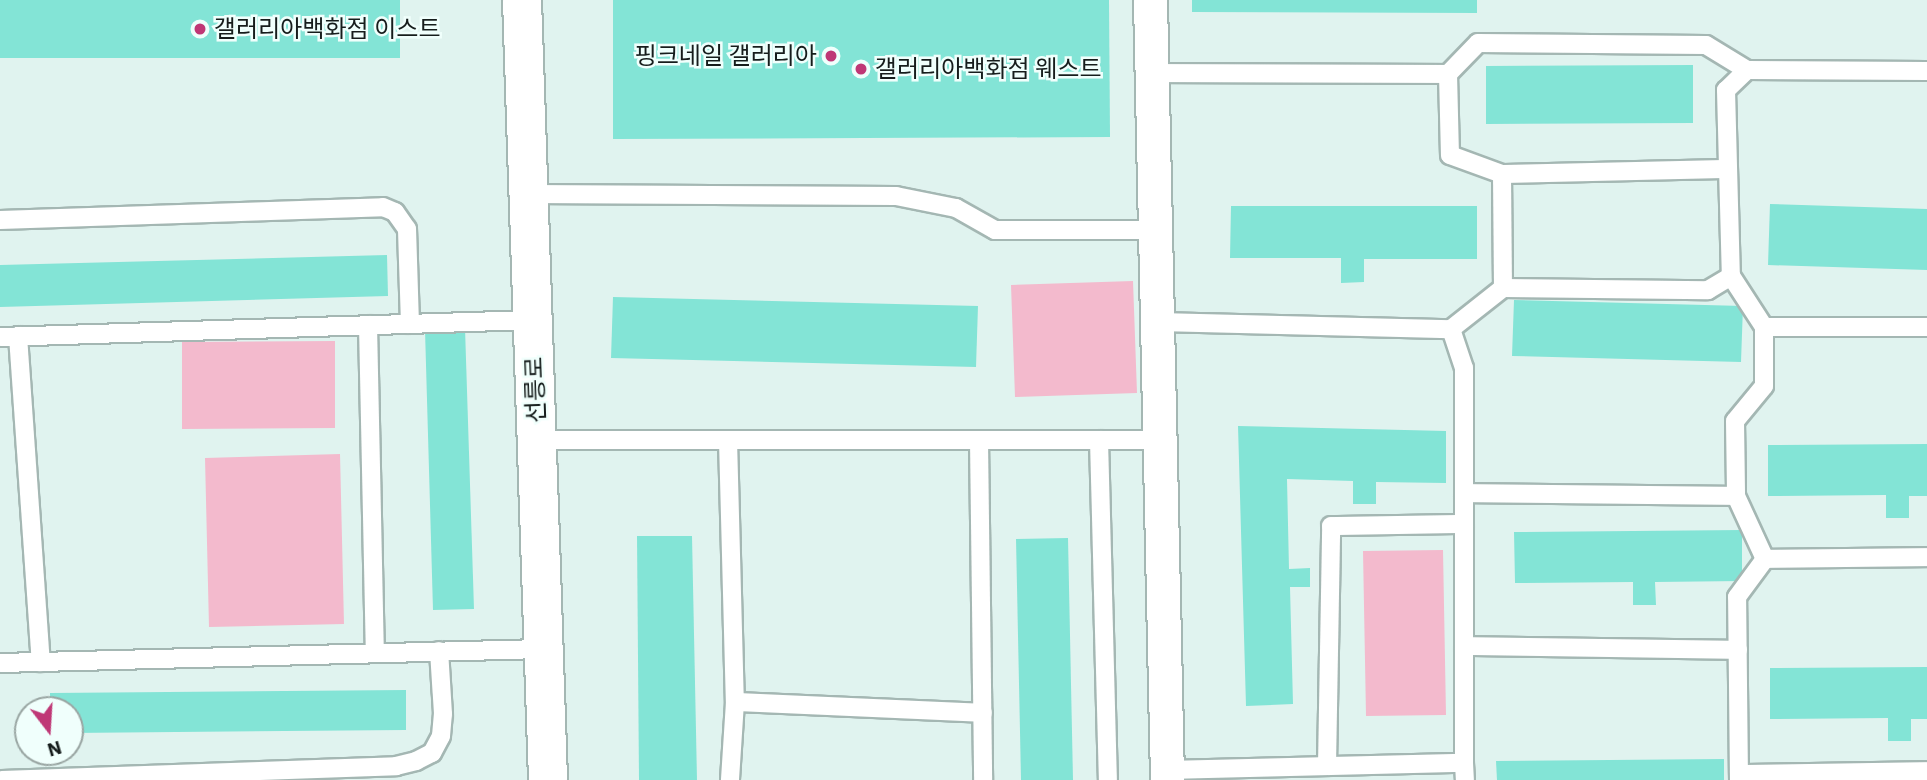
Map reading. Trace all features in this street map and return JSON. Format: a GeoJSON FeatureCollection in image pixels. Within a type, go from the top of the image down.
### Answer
{"type":"FeatureCollection","features":[{"type":"Feature","properties":{"kind":"main road","name":"선릉로"},"geometry":{"type":"LineString","coordinates":[[522,0],[548,780]]}},
{"type":"Feature","properties":{"kind":"street"},"geometry":{"type":"LineString","coordinates":[[1150,0],[1167,775]]}},
{"type":"Feature","properties":{"kind":"lane"},"geometry":{"type":"LineString","coordinates":[[1726,169],[1502,174],[1450,155],[1448,74],[1478,43],[1706,45],[1747,70],[1927,71]]}},
{"type":"Feature","properties":{"kind":"lane"},"geometry":{"type":"LineString","coordinates":[[1747,70],[1726,90],[1726,169],[1731,276],[1764,327],[1764,386],[1735,421],[1736,496],[1765,559]]}},
{"type":"Feature","properties":{"kind":"lane"},"geometry":{"type":"LineString","coordinates":[[1151,73],[1448,74]]}},
{"type":"Feature","properties":{"kind":"lane"},"geometry":{"type":"LineString","coordinates":[[1502,174],[1503,288]]}},
{"type":"Feature","properties":{"kind":"lane"},"geometry":{"type":"LineString","coordinates":[[528,194],[896,196],[956,208],[995,230],[1157,230]]}},
{"type":"Feature","properties":{"kind":"lane"},"geometry":{"type":"LineString","coordinates":[[0,219],[383,207],[395,212],[407,229],[410,324]]}},
{"type":"Feature","properties":{"kind":"lane"},"geometry":{"type":"LineString","coordinates":[[1159,322],[1451,329],[1503,288],[1707,290],[1731,276]]}},
{"type":"Feature","properties":{"kind":"lane"},"geometry":{"type":"LineString","coordinates":[[41,662],[9,336],[533,320]]}},
{"type":"Feature","properties":{"kind":"lane"},"geometry":{"type":"LineString","coordinates":[[368,325],[375,653]]}},
{"type":"Feature","properties":{"kind":"lane"},"geometry":{"type":"LineString","coordinates":[[1764,327],[1927,327]]}},
{"type":"Feature","properties":{"kind":"lane"},"geometry":{"type":"LineString","coordinates":[[1167,775],[1327,766],[1464,771],[1464,368],[1451,329]]}},
{"type":"Feature","properties":{"kind":"lane"},"geometry":{"type":"LineString","coordinates":[[537,440],[1161,440]]}},
{"type":"Feature","properties":{"kind":"lane"},"geometry":{"type":"LineString","coordinates":[[728,440],[735,702],[730,780]]}},
{"type":"Feature","properties":{"kind":"lane"},"geometry":{"type":"LineString","coordinates":[[979,440],[983,780]]}},
{"type":"Feature","properties":{"kind":"lane"},"geometry":{"type":"LineString","coordinates":[[1099,440],[1108,780]]}},
{"type":"Feature","properties":{"kind":"lane"},"geometry":{"type":"LineString","coordinates":[[1464,493],[1736,496]]}},
{"type":"Feature","properties":{"kind":"lane"},"geometry":{"type":"LineString","coordinates":[[1327,766],[1331,526],[1464,524]]}},
{"type":"Feature","properties":{"kind":"lane"},"geometry":{"type":"LineString","coordinates":[[1765,559],[1927,557]]}},
{"type":"Feature","properties":{"kind":"lane"},"geometry":{"type":"LineString","coordinates":[[1765,559],[1737,597],[1739,777],[1927,771]]}},
{"type":"Feature","properties":{"kind":"lane"},"geometry":{"type":"LineString","coordinates":[[1464,646],[1738,650]]}},
{"type":"Feature","properties":{"kind":"lane"},"geometry":{"type":"LineString","coordinates":[[0,663],[543,649]]}},
{"type":"Feature","properties":{"kind":"lane"},"geometry":{"type":"LineString","coordinates":[[2,780],[396,765],[416,761],[432,753],[441,736],[443,714],[439,651]]}},
{"type":"Feature","properties":{"kind":"lane"},"geometry":{"type":"LineString","coordinates":[[735,702],[983,713]]}},
{"type":"Feature","properties":{"kind":"shaded area"},"geometry":{"type":"Polygon","coordinates":[[[1133,281],[1137,393],[1015,397],[1011,285],[1133,281]]]}},
{"type":"Feature","properties":{"kind":"shaded area"},"geometry":{"type":"Polygon","coordinates":[[[335,341],[335,428],[182,429],[182,342],[335,341]]]}},
{"type":"Feature","properties":{"kind":"shaded area"},"geometry":{"type":"Polygon","coordinates":[[[340,454],[344,624],[209,627],[205,458],[340,454]]]}},
{"type":"Feature","properties":{"kind":"shaded area"},"geometry":{"type":"Polygon","coordinates":[[[1443,550],[1446,715],[1366,716],[1363,551],[1443,550]]]}},
{"type":"Feature","properties":{"kind":"building","name":"갤러리아백화점 이스트"},"geometry":{"type":"Polygon","coordinates":[[[0,0],[400,0],[400,58],[0,58],[0,0]]]}},
{"type":"Feature","properties":{"kind":"building","name":"갤러리아백화점 웨스트"},"geometry":{"type":"Polygon","coordinates":[[[613,0],[1109,0],[1110,137],[613,139],[613,0]]]}},
{"type":"Feature","properties":{"kind":"building"},"geometry":{"type":"Polygon","coordinates":[[[1192,0],[1477,0],[1477,13],[1192,12],[1192,0]]]}},
{"type":"Feature","properties":{"kind":"building"},"geometry":{"type":"Polygon","coordinates":[[[1693,65],[1693,123],[1486,124],[1486,66],[1693,65]]]}},
{"type":"Feature","properties":{"kind":"building"},"geometry":{"type":"Polygon","coordinates":[[[1770,204],[1927,209],[1927,270],[1768,265],[1770,204]]]}},
{"type":"Feature","properties":{"kind":"building"},"geometry":{"type":"Polygon","coordinates":[[[1231,206],[1477,206],[1477,259],[1364,259],[1364,282],[1341,283],[1341,258],[1230,258],[1231,206]]]}},
{"type":"Feature","properties":{"kind":"building"},"geometry":{"type":"Polygon","coordinates":[[[387,255],[388,296],[0,307],[0,265],[387,255]]]}},
{"type":"Feature","properties":{"kind":"building"},"geometry":{"type":"Polygon","coordinates":[[[613,297],[978,306],[976,367],[611,358],[613,297]]]}},
{"type":"Feature","properties":{"kind":"building"},"geometry":{"type":"Polygon","coordinates":[[[1514,300],[1743,306],[1741,362],[1512,356],[1514,300]]]}},
{"type":"Feature","properties":{"kind":"building"},"geometry":{"type":"Polygon","coordinates":[[[465,328],[474,609],[433,610],[425,330],[465,328]]]}},
{"type":"Feature","properties":{"kind":"building"},"geometry":{"type":"Polygon","coordinates":[[[1238,426],[1446,431],[1446,483],[1376,482],[1376,504],[1353,504],[1353,481],[1287,479],[1289,569],[1310,568],[1310,587],[1290,587],[1293,704],[1246,706],[1238,426]]]}},
{"type":"Feature","properties":{"kind":"building"},"geometry":{"type":"Polygon","coordinates":[[[1927,444],[1927,496],[1909,496],[1909,518],[1886,518],[1886,495],[1768,496],[1768,445],[1927,444]]]}},
{"type":"Feature","properties":{"kind":"building"},"geometry":{"type":"Polygon","coordinates":[[[1742,530],[1742,581],[1655,582],[1656,605],[1633,605],[1633,582],[1515,583],[1514,532],[1742,530]]]}},
{"type":"Feature","properties":{"kind":"building"},"geometry":{"type":"Polygon","coordinates":[[[637,536],[692,536],[697,780],[639,780],[637,536]]]}},
{"type":"Feature","properties":{"kind":"building"},"geometry":{"type":"Polygon","coordinates":[[[1068,538],[1073,780],[1021,780],[1016,539],[1068,538]]]}},
{"type":"Feature","properties":{"kind":"building"},"geometry":{"type":"Polygon","coordinates":[[[1927,667],[1927,719],[1911,719],[1911,741],[1888,741],[1888,718],[1770,719],[1770,668],[1927,667]]]}},
{"type":"Feature","properties":{"kind":"building"},"geometry":{"type":"Polygon","coordinates":[[[406,690],[406,730],[84,733],[84,696],[50,696],[50,693],[406,690]]]}},
{"type":"Feature","properties":{"kind":"building"},"geometry":{"type":"Polygon","coordinates":[[[1724,759],[1724,780],[1497,780],[1496,761],[1724,759]]]}},
{"type":"Feature","properties":{"kind":"place","name":"갤러리아백화점 이스트"},"geometry":{"type":"Point","coordinates":[200,29]}},
{"type":"Feature","properties":{"kind":"place","name":"핑크네일 갤러리아"},"geometry":{"type":"Point","coordinates":[831,56]}},
{"type":"Feature","properties":{"kind":"place","name":"갤러리아백화점 웨스트"},"geometry":{"type":"Point","coordinates":[861,69]}}]}
